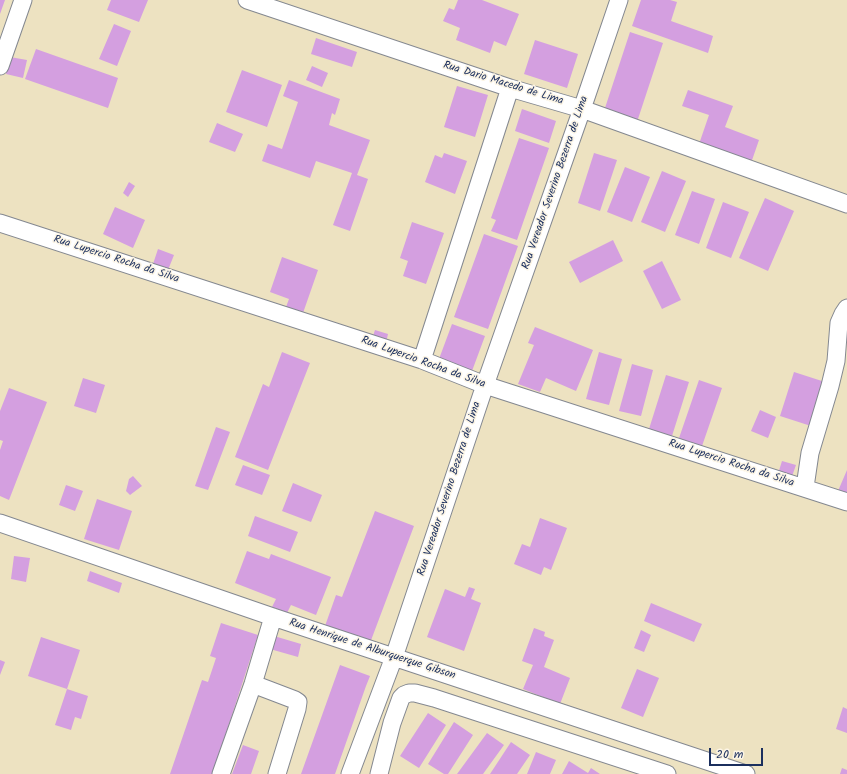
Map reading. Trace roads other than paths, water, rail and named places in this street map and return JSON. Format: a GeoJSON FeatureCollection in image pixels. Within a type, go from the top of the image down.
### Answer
{"type":"FeatureCollection","features":[{"type":"Feature","properties":{"kind":"street"},"geometry":{"type":"LineString","coordinates":[[0,66],[23,0]]}},
{"type":"Feature","properties":{"kind":"street","name":"Rua Dario Macedo de Lima"},"geometry":{"type":"LineString","coordinates":[[247,0],[510,88],[582,109],[847,204]]}},
{"type":"Feature","properties":{"kind":"street","name":"Rua Vereador Severino Bezerra de Lima"},"geometry":{"type":"LineString","coordinates":[[350,774],[355,757],[394,658],[485,385],[619,0]]}},
{"type":"Feature","properties":{"kind":"street"},"geometry":{"type":"LineString","coordinates":[[422,360],[510,88]]}},
{"type":"Feature","properties":{"kind":"street","name":"Rua Lupercio Rocha da Silva"},"geometry":{"type":"LineString","coordinates":[[0,223],[422,360],[485,385],[805,487],[847,502]]}},
{"type":"Feature","properties":{"kind":"street"},"geometry":{"type":"LineString","coordinates":[[805,487],[810,453],[836,361],[839,323],[847,308]]}},
{"type":"Feature","properties":{"kind":"street","name":"Rua Henrique de Alburquerque Gibson"},"geometry":{"type":"LineString","coordinates":[[0,523],[394,658],[746,774]]}},
{"type":"Feature","properties":{"kind":"street"},"geometry":{"type":"LineString","coordinates":[[221,774],[253,684],[273,617]]}},
{"type":"Feature","properties":{"kind":"street"},"geometry":{"type":"LineString","coordinates":[[253,684],[298,702],[277,774]]}},
{"type":"Feature","properties":{"kind":"street"},"geometry":{"type":"LineString","coordinates":[[355,757],[382,773],[392,723],[401,698],[409,693],[415,693],[667,774]]}}]}
